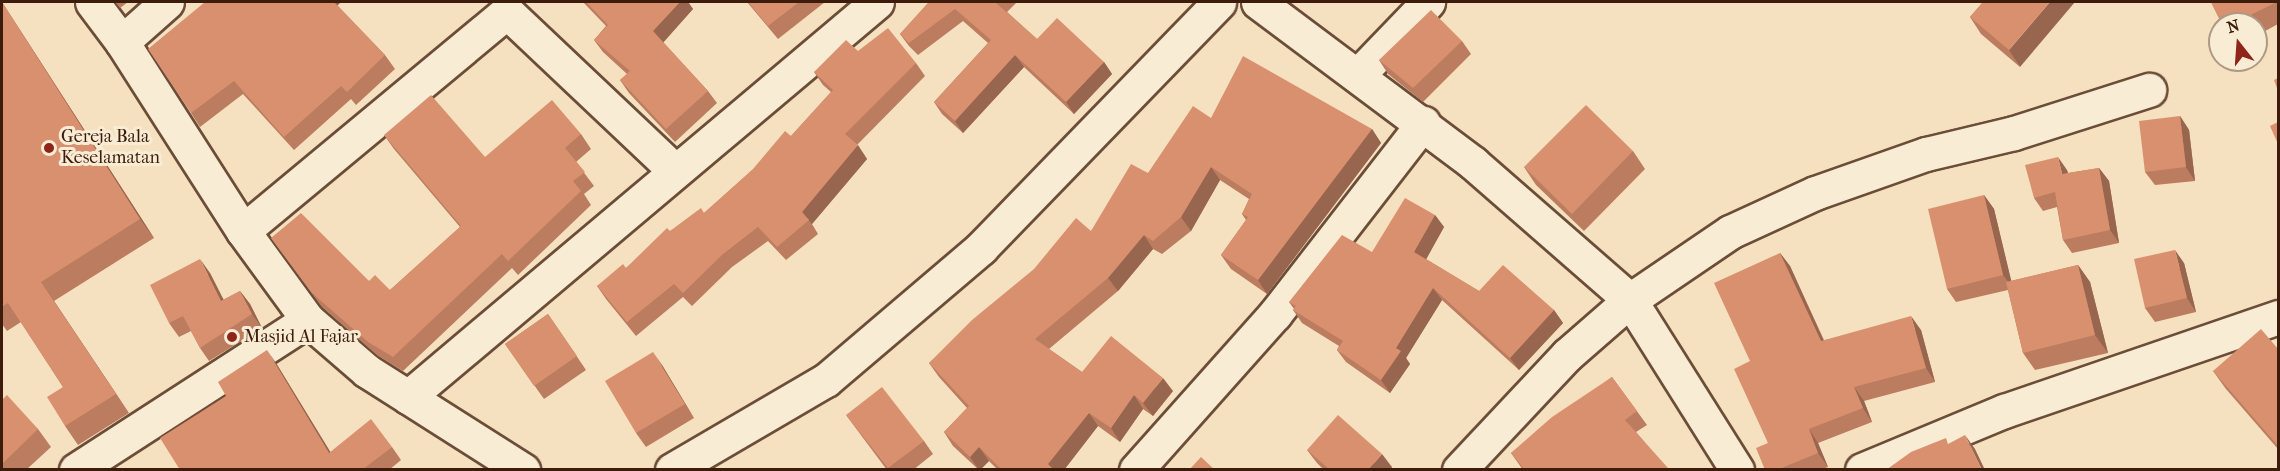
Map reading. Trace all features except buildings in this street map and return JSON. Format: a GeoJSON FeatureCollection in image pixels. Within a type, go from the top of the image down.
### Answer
{"type":"FeatureCollection","features":[{"type":"Feature","properties":{"kind":"street"},"geometry":{"type":"LineString","coordinates":[[92,2],[122,42],[243,231],[308,320],[367,371],[523,470]]}},
{"type":"Feature","properties":{"kind":"street"},"geometry":{"type":"LineString","coordinates":[[122,42],[167,2]]}},
{"type":"Feature","properties":{"kind":"street"},"geometry":{"type":"LineString","coordinates":[[408,397],[877,2]]}},
{"type":"Feature","properties":{"kind":"street"},"geometry":{"type":"LineString","coordinates":[[672,470],[826,380],[972,256],[1219,2]]}},
{"type":"Feature","properties":{"kind":"street"},"geometry":{"type":"LineString","coordinates":[[1258,2],[1423,123],[1583,256],[1630,300],[1737,470]]}},
{"type":"Feature","properties":{"kind":"street"},"geometry":{"type":"LineString","coordinates":[[1359,74],[1428,2]]}},
{"type":"Feature","properties":{"kind":"street"},"geometry":{"type":"LineString","coordinates":[[243,231],[513,7],[674,171]]}},
{"type":"Feature","properties":{"kind":"street"},"geometry":{"type":"LineString","coordinates":[[1459,470],[1567,355],[1630,300],[1730,232],[1815,193],[1926,154],[2014,133],[2149,90]]}},
{"type":"Feature","properties":{"kind":"street"},"geometry":{"type":"LineString","coordinates":[[1136,470],[1275,314],[1423,123]]}},
{"type":"Feature","properties":{"kind":"street"},"geometry":{"type":"LineString","coordinates":[[1862,470],[2004,411],[2278,317]]}},
{"type":"Feature","properties":{"kind":"street"},"geometry":{"type":"LineString","coordinates":[[76,470],[308,320]]}},
{"type":"Feature","properties":{"kind":"place","name":"Gereja Bala Keselamatan"},"geometry":{"type":"Point","coordinates":[49,148]}},
{"type":"Feature","properties":{"kind":"place","name":"Masjid Al Fajar"},"geometry":{"type":"Point","coordinates":[232,337]}}]}
